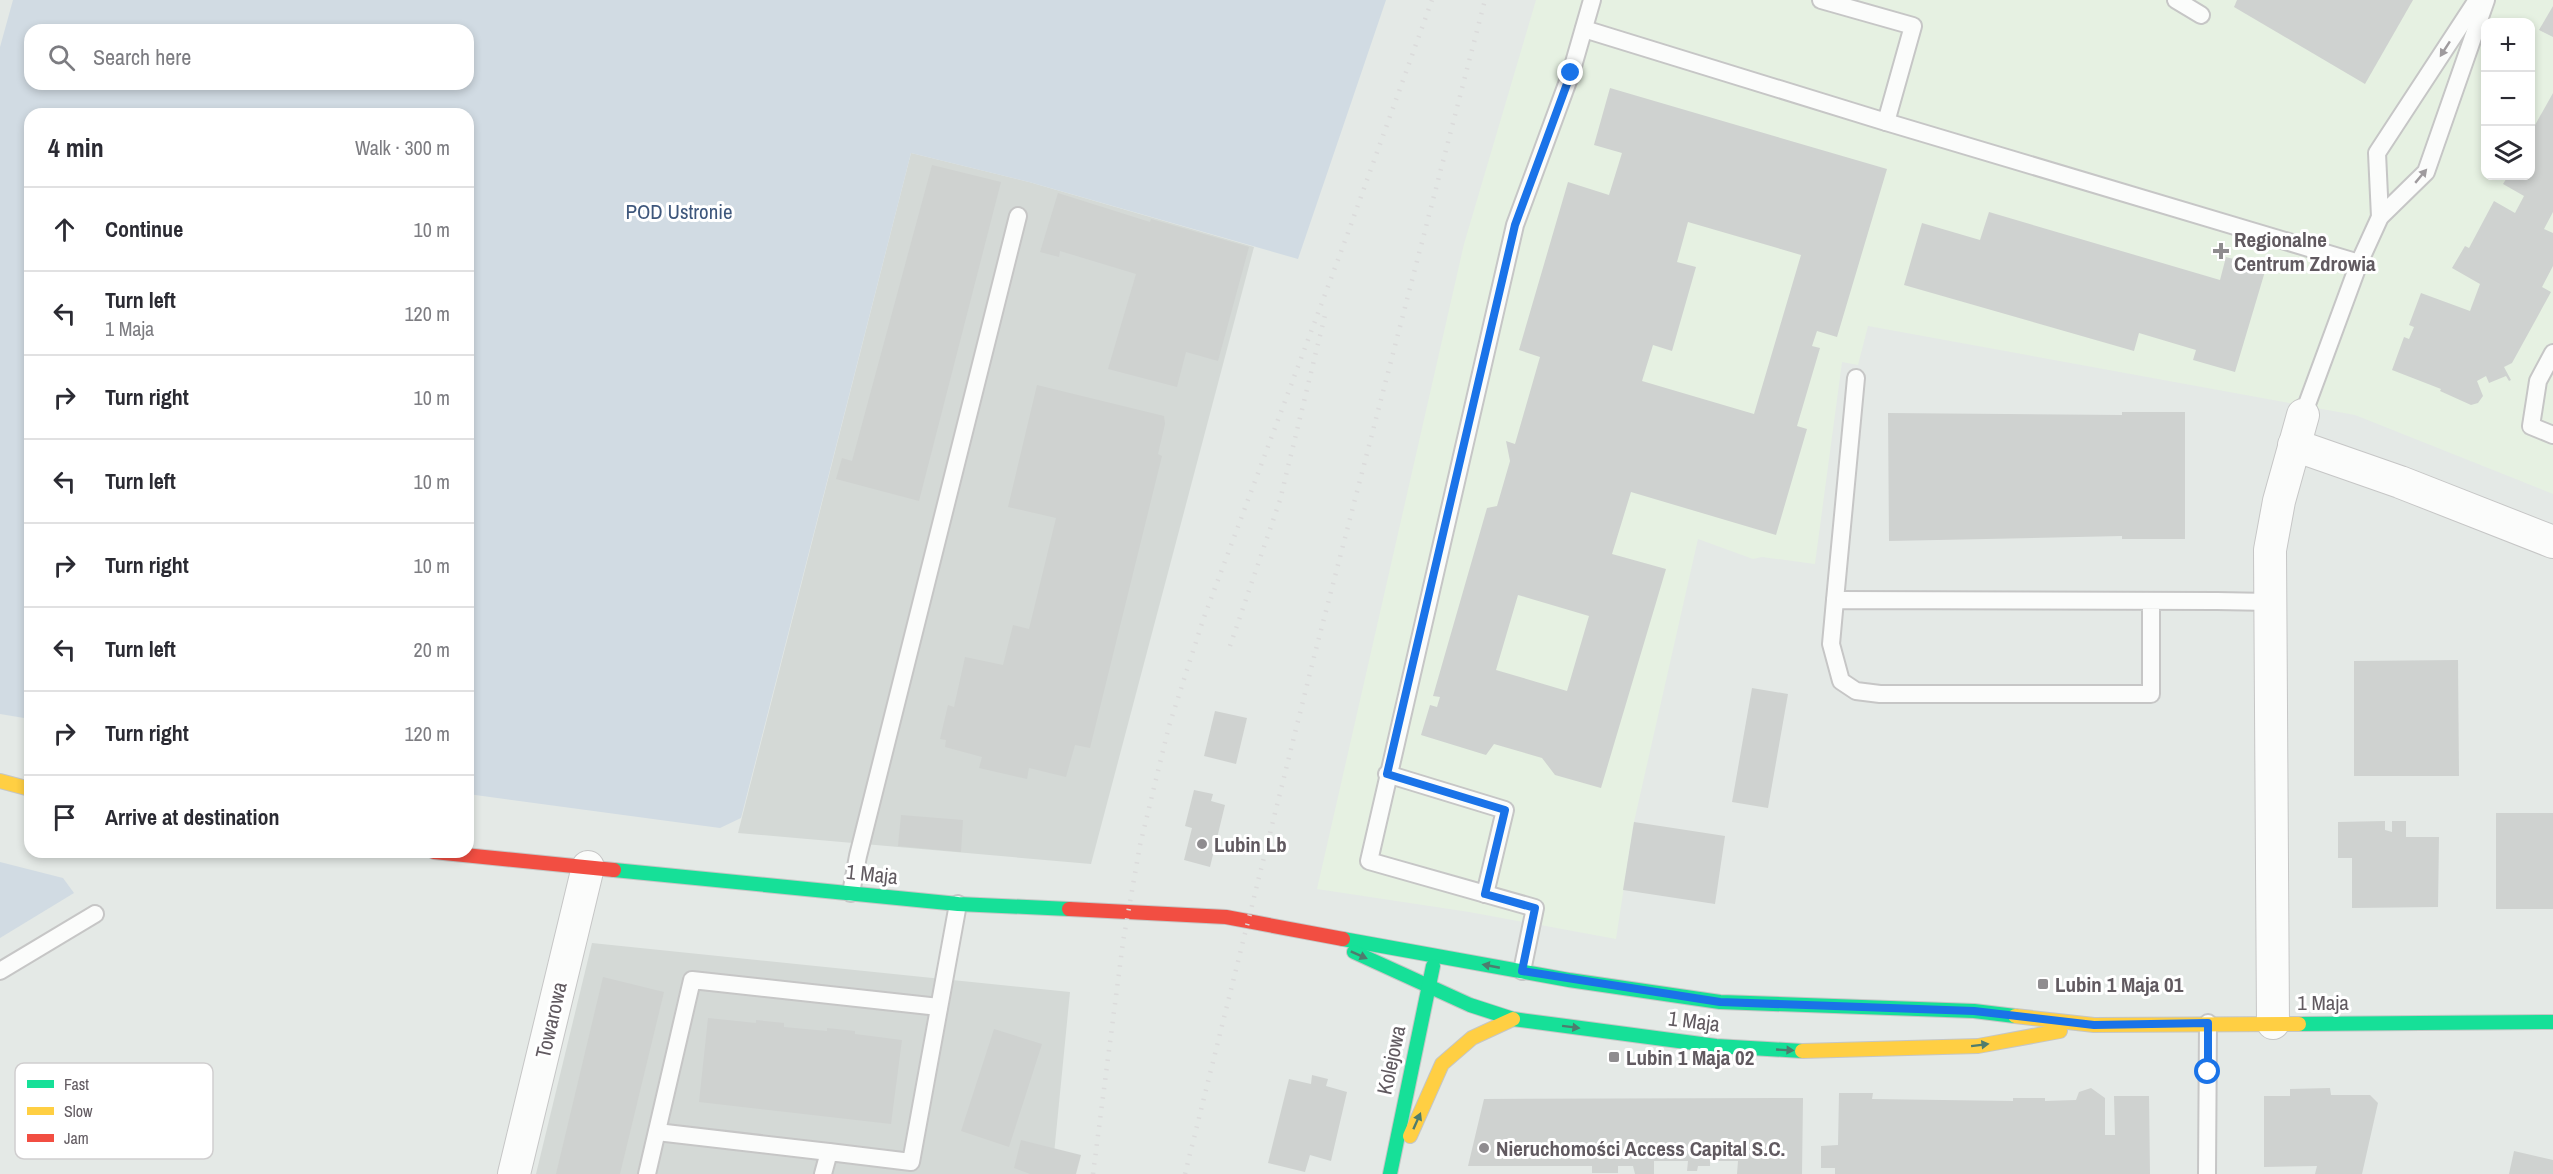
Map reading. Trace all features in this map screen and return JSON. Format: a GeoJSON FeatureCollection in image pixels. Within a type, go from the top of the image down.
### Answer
{"type":"FeatureCollection","features":[{"type":"Feature","properties":{"kind":"street"},"geometry":{"type":"LineString","coordinates":[[2273,1023],[2270,602],[2272,538],[2303,415]]}},
{"type":"Feature","properties":{"kind":"street"},"geometry":{"type":"LineString","coordinates":[[2294,445],[2400,482],[2553,542]]}},
{"type":"Feature","properties":{"kind":"street"},"geometry":{"type":"LineString","coordinates":[[0,781],[24,787]]}},
{"type":"Feature","properties":{"kind":"street","name":"1 Maja"},"geometry":{"type":"LineString","coordinates":[[474,856],[958,904],[1226,917],[1522,971],[1720,1002],[1974,1011],[2094,1025],[2553,1022]]}},
{"type":"Feature","properties":{"kind":"street","name":"Towarowa"},"geometry":{"type":"LineString","coordinates":[[514,1174],[588,867]]}},
{"type":"Feature","properties":{"kind":"street","name":"1 Maja"},"geometry":{"type":"LineString","coordinates":[[1306,930],[1470,1005],[1513,1019],[1716,1046],[1823,1052],[1978,1046],[2094,1025]]}},
{"type":"Feature","properties":{"kind":"street","name":"Kolejowa"},"geometry":{"type":"LineString","coordinates":[[1391,1174],[1436,955]]}},
{"type":"Feature","properties":{"kind":"street","name":"Kolejowa"},"geometry":{"type":"LineString","coordinates":[[1391,1174],[1442,1064],[1472,1038],[1513,1019]]}},
{"type":"Feature","properties":{"kind":"lane"},"geometry":{"type":"LineString","coordinates":[[1522,971],[1535,908],[1369,861],[1387,774],[1515,225],[1571,73],[1592,0]]}},
{"type":"Feature","properties":{"kind":"lane"},"geometry":{"type":"LineString","coordinates":[[1821,0],[1913,26],[1886,122]]}},
{"type":"Feature","properties":{"kind":"lane"},"geometry":{"type":"LineString","coordinates":[[2175,0],[2201,15]]}},
{"type":"Feature","properties":{"kind":"lane"},"geometry":{"type":"LineString","coordinates":[[2380,217],[2377,153],[2477,0]]}},
{"type":"Feature","properties":{"kind":"lane"},"geometry":{"type":"LineString","coordinates":[[2303,415],[2359,263],[2380,217],[2426,172],[2486,0]]}},
{"type":"Feature","properties":{"kind":"lane"},"geometry":{"type":"LineString","coordinates":[[1584,29],[2359,263]]}},
{"type":"Feature","properties":{"kind":"lane"},"geometry":{"type":"LineString","coordinates":[[851,893],[1018,216]]}},
{"type":"Feature","properties":{"kind":"lane"},"geometry":{"type":"LineString","coordinates":[[2553,353],[2538,381],[2531,426],[2553,435]]}},
{"type":"Feature","properties":{"kind":"lane"},"geometry":{"type":"LineString","coordinates":[[1856,378],[1831,644],[1840,681],[1856,691],[1880,694],[2151,694],[2151,601]]}},
{"type":"Feature","properties":{"kind":"lane"},"geometry":{"type":"LineString","coordinates":[[1835,600],[2270,602]]}},
{"type":"Feature","properties":{"kind":"lane"},"geometry":{"type":"LineString","coordinates":[[1387,774],[1505,810],[1485,894]]}},
{"type":"Feature","properties":{"kind":"lane"},"geometry":{"type":"LineString","coordinates":[[657,1132],[911,1162],[958,904]]}},
{"type":"Feature","properties":{"kind":"lane"},"geometry":{"type":"LineString","coordinates":[[0,971],[95,914]]}},
{"type":"Feature","properties":{"kind":"lane"},"geometry":{"type":"LineString","coordinates":[[647,1174],[692,980],[939,1007]]}},
{"type":"Feature","properties":{"kind":"lane"},"geometry":{"type":"LineString","coordinates":[[2207,1174],[2208,1023]]}},
{"type":"Feature","properties":{"kind":"lane"},"geometry":{"type":"LineString","coordinates":[[823,1174],[829,1152]]}},
{"type":"Feature","properties":{"kind":"shaded area"},"geometry":{"type":"Polygon","coordinates":[[[1536,0],[2553,0],[2553,494],[2355,415],[1868,326],[1858,365],[1842,362],[1815,564],[1762,557],[1753,559],[1698,539],[1634,822],[1616,939],[1469,912],[1317,889],[1464,244],[1536,0]]]}},
{"type":"Feature","properties":{"kind":"shaded area"},"geometry":{"type":"Polygon","coordinates":[[[911,153],[1029,182],[1254,247],[1091,864],[738,833],[911,153]]]}},
{"type":"Feature","properties":{"kind":"shaded area"},"geometry":{"type":"Polygon","coordinates":[[[592,943],[1070,992],[1052,1174],[536,1174],[592,943]]]}},
{"type":"Feature","properties":{"kind":"green space","name":"POD Ustronie"},"geometry":{"type":"Polygon","coordinates":[[[13,0],[1386,0],[1298,259],[1029,182],[911,153],[741,818],[720,828],[474,795],[474,108],[24,108],[24,718],[0,714],[0,47],[13,0]]]}},
{"type":"Feature","properties":{"kind":"green space"},"geometry":{"type":"Polygon","coordinates":[[[0,862],[63,878],[74,893],[0,938],[0,862]]]}},
{"type":"Feature","properties":{"kind":"building"},"geometry":{"type":"Polygon","coordinates":[[[2237,0],[2413,0],[2365,84],[2234,7],[2237,0]]]}},
{"type":"Feature","properties":{"kind":"building"},"geometry":{"type":"Polygon","coordinates":[[[2553,6],[2553,37],[2539,30],[2553,6]]]}},
{"type":"Feature","properties":{"kind":"building"},"geometry":{"type":"Polygon","coordinates":[[[1610,88],[1887,169],[1837,337],[1817,331],[1812,346],[1820,348],[1797,426],[1807,429],[1776,535],[1631,492],[1612,554],[1666,569],[1601,788],[1555,775],[1542,758],[1494,744],[1486,755],[1421,735],[1430,705],[1437,707],[1440,697],[1433,696],[1487,508],[1497,506],[1510,461],[1506,441],[1515,444],[1540,357],[1519,350],[1568,182],[1609,195],[1622,153],[1594,145],[1610,88]],[[1688,222],[1677,262],[1696,267],[1672,351],[1653,345],[1642,381],[1754,414],[1801,255],[1688,222]],[[1518,595],[1496,670],[1567,691],[1589,616],[1518,595]]]}},
{"type":"Feature","properties":{"kind":"building"},"geometry":{"type":"Polygon","coordinates":[[[2553,93],[2553,212],[2544,229],[2553,233],[2553,266],[2542,287],[2551,292],[2512,363],[2504,367],[2511,380],[2509,381],[2506,376],[2489,383],[2486,376],[2477,381],[2483,396],[2478,403],[2471,405],[2440,391],[2441,389],[2392,370],[2404,337],[2409,339],[2414,327],[2409,325],[2421,293],[2470,311],[2480,284],[2452,268],[2465,246],[2469,248],[2494,201],[2515,213],[2524,196],[2503,184],[2506,180],[2535,180],[2535,125],[2553,93]]]}},
{"type":"Feature","properties":{"kind":"building"},"geometry":{"type":"Polygon","coordinates":[[[932,165],[1001,182],[919,501],[836,479],[842,458],[852,461],[932,165]]]}},
{"type":"Feature","properties":{"kind":"building"},"geometry":{"type":"Polygon","coordinates":[[[1058,193],[1150,222],[1151,219],[1249,247],[1218,361],[1186,352],[1177,387],[1108,369],[1136,274],[1060,251],[1059,257],[1040,252],[1058,193]]]}},
{"type":"Feature","properties":{"kind":"building"},"geometry":{"type":"Polygon","coordinates":[[[1989,212],[2220,280],[2226,257],[2266,268],[2235,372],[2193,360],[2196,350],[2139,333],[2134,351],[1904,285],[1922,223],[1980,240],[1989,212]]]}},
{"type":"Feature","properties":{"kind":"building"},"geometry":{"type":"Polygon","coordinates":[[[1037,385],[1164,416],[1165,424],[1158,454],[1162,456],[1090,748],[1075,745],[1066,777],[1029,768],[1027,779],[979,768],[982,757],[945,747],[946,740],[940,739],[948,705],[954,707],[965,657],[1003,665],[1013,625],[1029,629],[1056,518],[1008,507],[1037,385]]]}},
{"type":"Feature","properties":{"kind":"building"},"geometry":{"type":"Polygon","coordinates":[[[2122,412],[2185,412],[2185,539],[2122,539],[2122,536],[1889,541],[1888,413],[2122,415],[2122,412]]]}},
{"type":"Feature","properties":{"kind":"building"},"geometry":{"type":"Polygon","coordinates":[[[2458,660],[2459,776],[2354,776],[2354,661],[2458,660]]]}},
{"type":"Feature","properties":{"kind":"building"},"geometry":{"type":"Polygon","coordinates":[[[1752,688],[1788,694],[1768,808],[1732,802],[1752,688]]]}},
{"type":"Feature","properties":{"kind":"building"},"geometry":{"type":"Polygon","coordinates":[[[1215,711],[1247,718],[1236,764],[1204,756],[1215,711]]]}},
{"type":"Feature","properties":{"kind":"building","name":"Lubin Lb"},"geometry":{"type":"Polygon","coordinates":[[[1194,790],[1213,794],[1211,801],[1225,805],[1210,867],[1184,860],[1192,828],[1185,826],[1194,790]]]}},
{"type":"Feature","properties":{"kind":"building"},"geometry":{"type":"Polygon","coordinates":[[[2496,813],[2553,813],[2553,909],[2496,909],[2496,813]]]}},
{"type":"Feature","properties":{"kind":"building"},"geometry":{"type":"Polygon","coordinates":[[[901,815],[963,820],[961,852],[898,846],[901,815]]]}},
{"type":"Feature","properties":{"kind":"building"},"geometry":{"type":"Polygon","coordinates":[[[2385,821],[2385,830],[2392,832],[2392,821],[2406,821],[2406,837],[2439,837],[2438,907],[2352,908],[2352,858],[2338,858],[2338,822],[2385,821]]]}},
{"type":"Feature","properties":{"kind":"building"},"geometry":{"type":"Polygon","coordinates":[[[1634,822],[1725,836],[1715,904],[1623,890],[1634,822]]]}},
{"type":"Feature","properties":{"kind":"building"},"geometry":{"type":"Polygon","coordinates":[[[603,977],[664,992],[620,1174],[556,1174],[603,977]]]}},
{"type":"Feature","properties":{"kind":"building"},"geometry":{"type":"Polygon","coordinates":[[[708,1018],[756,1023],[756,1020],[784,1023],[784,1027],[827,1031],[827,1028],[855,1031],[855,1034],[902,1040],[891,1124],[699,1102],[708,1018]]]}},
{"type":"Feature","properties":{"kind":"building"},"geometry":{"type":"Polygon","coordinates":[[[994,1029],[1042,1044],[1009,1147],[961,1131],[994,1029]]]}},
{"type":"Feature","properties":{"kind":"building"},"geometry":{"type":"Polygon","coordinates":[[[1312,1075],[1328,1079],[1326,1086],[1347,1092],[1331,1161],[1310,1155],[1305,1172],[1268,1163],[1289,1079],[1311,1084],[1312,1075]]]}},
{"type":"Feature","properties":{"kind":"building"},"geometry":{"type":"Polygon","coordinates":[[[2091,1088],[2105,1098],[2105,1135],[2115,1135],[2114,1096],[2149,1096],[2150,1174],[1835,1174],[1835,1168],[1821,1168],[1821,1146],[1838,1145],[1839,1093],[1873,1093],[1872,1099],[2013,1101],[2013,1098],[2045,1098],[2045,1101],[2076,1100],[2079,1092],[2091,1088]]]}},
{"type":"Feature","properties":{"kind":"building"},"geometry":{"type":"Polygon","coordinates":[[[2330,1088],[2331,1095],[2370,1095],[2378,1103],[2362,1174],[2315,1174],[2317,1166],[2264,1167],[2264,1096],[2290,1096],[2290,1089],[2330,1088]]]}},
{"type":"Feature","properties":{"kind":"building"},"geometry":{"type":"Polygon","coordinates":[[[1803,1098],[1802,1174],[1737,1174],[1738,1161],[1710,1161],[1710,1166],[1698,1166],[1697,1171],[1687,1171],[1688,1161],[1654,1161],[1654,1174],[1635,1174],[1633,1166],[1618,1166],[1618,1173],[1592,1173],[1592,1166],[1468,1166],[1484,1099],[1803,1098]]]}},
{"type":"Feature","properties":{"kind":"building"},"geometry":{"type":"Polygon","coordinates":[[[1021,1140],[1081,1155],[1076,1174],[1030,1174],[1014,1168],[1021,1140]]]}},
{"type":"Feature","properties":{"kind":"building"},"geometry":{"type":"Polygon","coordinates":[[[2514,1151],[2553,1160],[2553,1174],[2509,1174],[2514,1151]]]}},
{"type":"Feature","properties":{"kind":"railway"},"geometry":{"type":"LineString","coordinates":[[1093,1174],[1123,942],[1140,845],[1169,726],[1203,620],[1345,241],[1432,0]]}},
{"type":"Feature","properties":{"kind":"railway"},"geometry":{"type":"LineString","coordinates":[[1185,1174],[1314,657],[1485,0]]}},
{"type":"Feature","properties":{"kind":"railway"},"geometry":{"type":"LineString","coordinates":[[1230,646],[1280,500],[1326,311]]}},
{"type":"Feature","properties":{"kind":"traffic: fast"},"geometry":{"type":"LineString","coordinates":[[614,870],[958,904],[1069,909]]}},
{"type":"Feature","properties":{"kind":"traffic: fast"},"geometry":{"type":"LineString","coordinates":[[1343,939],[1569,980],[1720,1002],[1974,1011],[2015,1016]]}},
{"type":"Feature","properties":{"kind":"traffic: fast"},"geometry":{"type":"LineString","coordinates":[[1354,952],[1470,1005],[1513,1019],[1716,1046],[1802,1051]]}},
{"type":"Feature","properties":{"kind":"traffic: fast"},"geometry":{"type":"LineString","coordinates":[[1390,1174],[1433,966]]}},
{"type":"Feature","properties":{"kind":"traffic: fast"},"geometry":{"type":"LineString","coordinates":[[2299,1024],[2553,1022]]}},
{"type":"Feature","properties":{"kind":"traffic: slow"},"geometry":{"type":"LineString","coordinates":[[0,781],[24,787]]}},
{"type":"Feature","properties":{"kind":"traffic: slow"},"geometry":{"type":"LineString","coordinates":[[2015,1016],[2094,1025],[2299,1024]]}},
{"type":"Feature","properties":{"kind":"traffic: slow"},"geometry":{"type":"LineString","coordinates":[[1410,1136],[1442,1064],[1472,1038],[1513,1019]]}},
{"type":"Feature","properties":{"kind":"traffic: slow"},"geometry":{"type":"LineString","coordinates":[[1802,1051],[1978,1046],[2060,1031]]}},
{"type":"Feature","properties":{"kind":"traffic: jam"},"geometry":{"type":"LineString","coordinates":[[474,856],[614,870]]}},
{"type":"Feature","properties":{"kind":"traffic: jam"},"geometry":{"type":"LineString","coordinates":[[1069,909],[1226,917],[1343,939]]}},
{"type":"Feature","properties":{"kind":"place","name":"Regionalne Centrum Zdrowia"},"geometry":{"type":"Point","coordinates":[2221,251]}},
{"type":"Feature","properties":{"kind":"place","name":"Lubin Lb"},"geometry":{"type":"Point","coordinates":[1202,844]}},
{"type":"Feature","properties":{"kind":"place","name":"Lubin 1 Maja 01"},"geometry":{"type":"Point","coordinates":[2043,984]}},
{"type":"Feature","properties":{"kind":"place","name":"Lubin 1 Maja 02"},"geometry":{"type":"Point","coordinates":[1614,1057]}},
{"type":"Feature","properties":{"kind":"place","name":"Nieruchomości Access Capital S.C."},"geometry":{"type":"Point","coordinates":[1484,1148]}},
{"type":"Feature","properties":{"kind":"route"},"geometry":{"type":"LineString","coordinates":[[1571,73],[1515,225],[1387,774],[1505,810],[1485,894],[1535,908],[1522,971],[1590,984],[1720,1002],[1974,1011],[2094,1025],[2208,1023],[2208,1072]]}}]}
